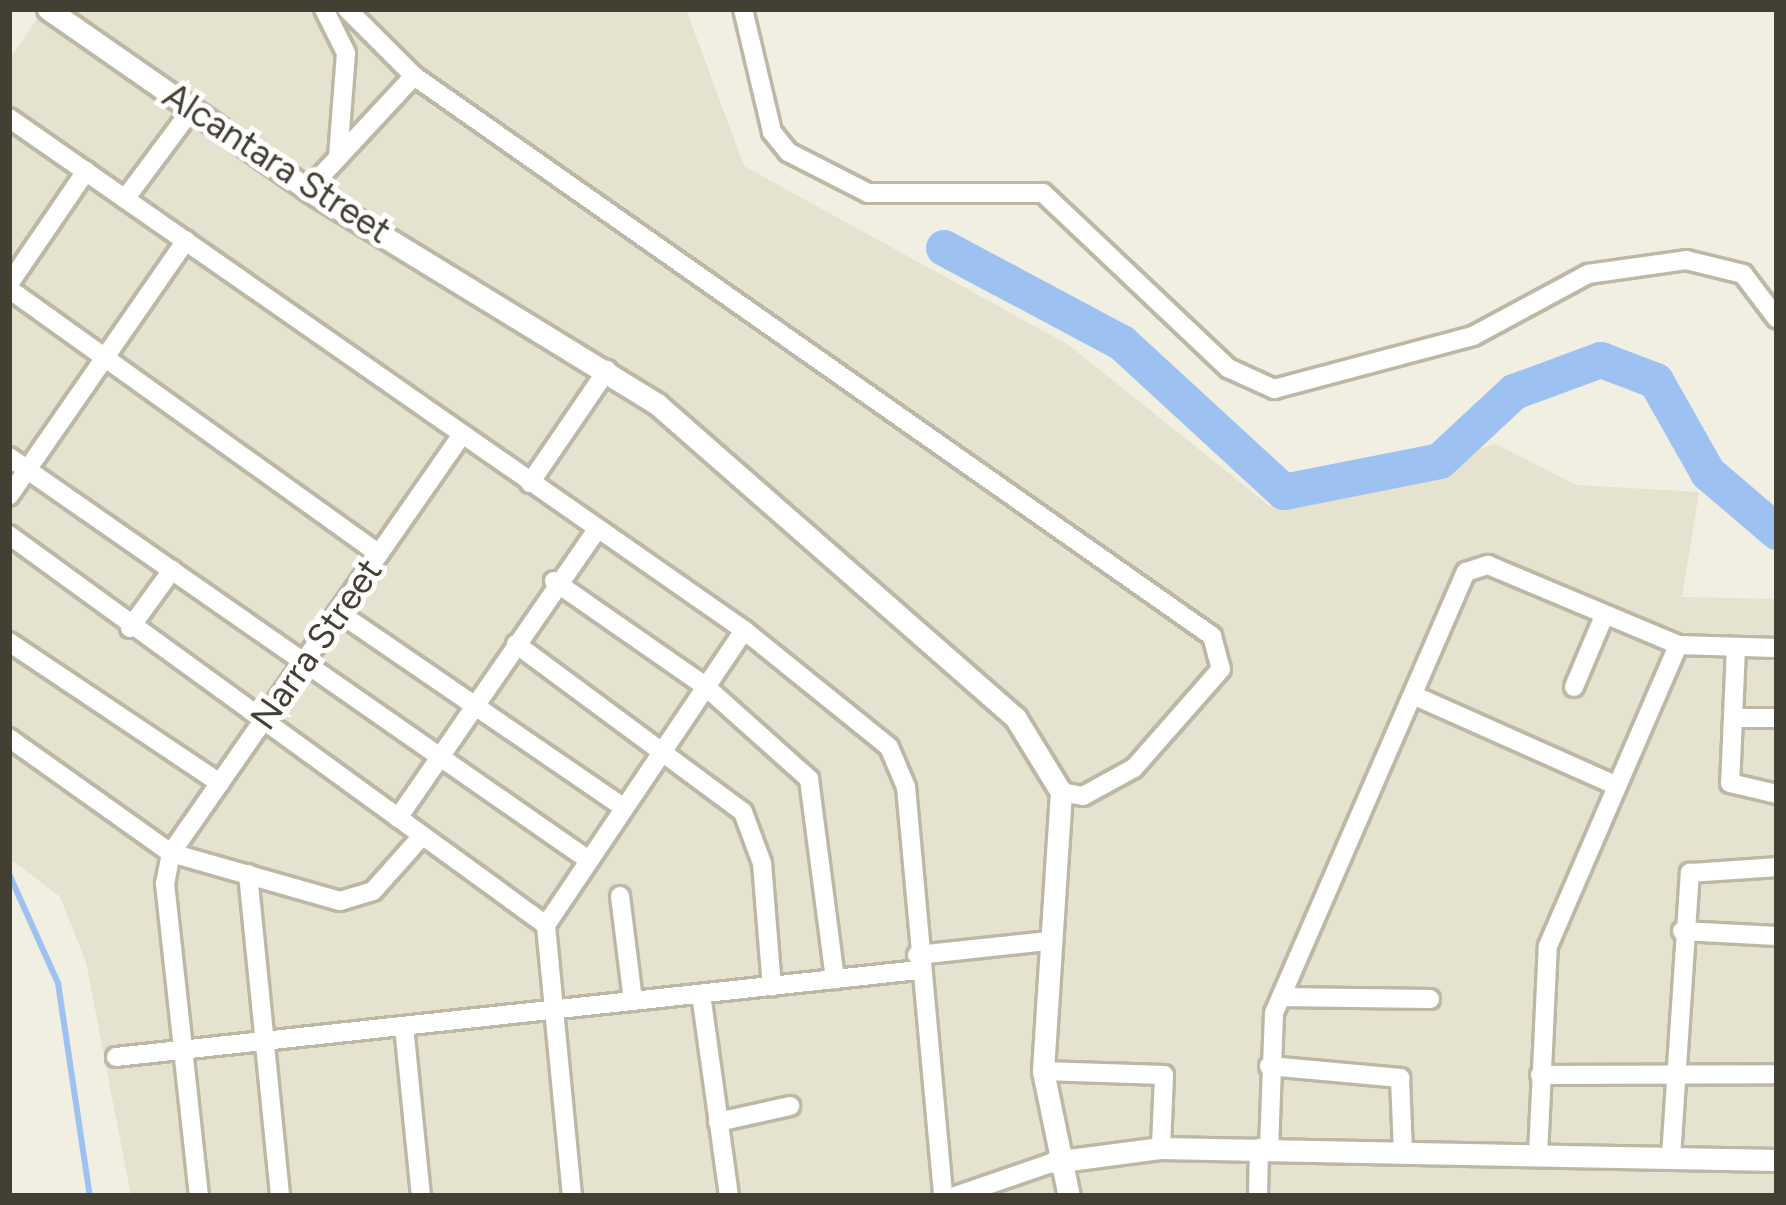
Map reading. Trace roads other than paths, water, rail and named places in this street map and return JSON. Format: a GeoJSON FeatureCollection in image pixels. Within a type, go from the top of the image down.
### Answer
{"type":"FeatureCollection","features":[{"type":"Feature","properties":{"kind":"street","name":"Alcantara Street"},"geometry":{"type":"LineString","coordinates":[[48,9],[308,190],[607,370],[1015,717],[1061,792]]}},
{"type":"Feature","properties":{"kind":"street"},"geometry":{"type":"LineString","coordinates":[[324,9],[346,53],[338,158]]}},
{"type":"Feature","properties":{"kind":"street"},"geometry":{"type":"LineString","coordinates":[[346,9],[414,76],[1222,646],[1221,669],[1134,768],[1083,796],[1061,792],[1043,1071],[1054,1162],[1069,1196]]}},
{"type":"Feature","properties":{"kind":"street"},"geometry":{"type":"LineString","coordinates":[[743,9],[765,110],[788,152],[868,194],[1043,193],[1228,368],[1274,389],[1473,336],[1570,280],[1647,265],[1724,263],[1777,319]]}},
{"type":"Feature","properties":{"kind":"street"},"geometry":{"type":"LineString","coordinates":[[308,190],[414,76]]}},
{"type":"Feature","properties":{"kind":"street"},"geometry":{"type":"LineString","coordinates":[[125,199],[192,109]]}},
{"type":"Feature","properties":{"kind":"street"},"geometry":{"type":"LineString","coordinates":[[9,118],[744,630],[898,764],[944,1196]]}},
{"type":"Feature","properties":{"kind":"street"},"geometry":{"type":"LineString","coordinates":[[86,171],[9,287],[379,554]]}},
{"type":"Feature","properties":{"kind":"street"},"geometry":{"type":"LineString","coordinates":[[9,496],[186,240]]}},
{"type":"Feature","properties":{"kind":"street"},"geometry":{"type":"LineString","coordinates":[[530,483],[607,370]]}},
{"type":"Feature","properties":{"kind":"street","name":"Narra Street"},"geometry":{"type":"LineString","coordinates":[[172,853],[461,436]]}},
{"type":"Feature","properties":{"kind":"street"},"geometry":{"type":"LineString","coordinates":[[9,457],[434,757],[587,859]]}},
{"type":"Feature","properties":{"kind":"street"},"geometry":{"type":"LineString","coordinates":[[398,818],[469,702],[517,644],[554,581],[597,529]]}},
{"type":"Feature","properties":{"kind":"street"},"geometry":{"type":"LineString","coordinates":[[9,535],[260,726],[546,925]]}},
{"type":"Feature","properties":{"kind":"street"},"geometry":{"type":"LineString","coordinates":[[1258,1196],[1269,1066],[1281,997],[1476,566],[1678,645],[1777,648]]}},
{"type":"Feature","properties":{"kind":"street"},"geometry":{"type":"LineString","coordinates":[[130,628],[172,570]]}},
{"type":"Feature","properties":{"kind":"street"},"geometry":{"type":"LineString","coordinates":[[554,581],[705,686],[793,759],[817,796],[836,979]]}},
{"type":"Feature","properties":{"kind":"street"},"geometry":{"type":"LineString","coordinates":[[338,613],[622,807]]}},
{"type":"Feature","properties":{"kind":"street"},"geometry":{"type":"LineString","coordinates":[[1574,688],[1604,616]]}},
{"type":"Feature","properties":{"kind":"street"},"geometry":{"type":"LineString","coordinates":[[572,1196],[546,925],[744,630]]}},
{"type":"Feature","properties":{"kind":"street"},"geometry":{"type":"LineString","coordinates":[[9,642],[220,783]]}},
{"type":"Feature","properties":{"kind":"street"},"geometry":{"type":"LineString","coordinates":[[517,644],[665,746],[753,828],[772,987]]}},
{"type":"Feature","properties":{"kind":"street"},"geometry":{"type":"LineString","coordinates":[[1538,1155],[1548,946],[1678,645]]}},
{"type":"Feature","properties":{"kind":"street"},"geometry":{"type":"LineString","coordinates":[[1736,648],[1730,783],[1777,794]]}},
{"type":"Feature","properties":{"kind":"street"},"geometry":{"type":"LineString","coordinates":[[1415,696],[1617,786]]}},
{"type":"Feature","properties":{"kind":"street"},"geometry":{"type":"LineString","coordinates":[[1733,718],[1777,718]]}},
{"type":"Feature","properties":{"kind":"street"},"geometry":{"type":"LineString","coordinates":[[9,738],[172,853],[248,874],[360,898],[422,836]]}},
{"type":"Feature","properties":{"kind":"street"},"geometry":{"type":"LineString","coordinates":[[172,853],[199,1196]]}},
{"type":"Feature","properties":{"kind":"street"},"geometry":{"type":"LineString","coordinates":[[1671,1157],[1682,931],[1699,867],[1777,867]]}},
{"type":"Feature","properties":{"kind":"street"},"geometry":{"type":"LineString","coordinates":[[248,874],[280,1196]]}},
{"type":"Feature","properties":{"kind":"street"},"geometry":{"type":"LineString","coordinates":[[620,896],[633,1001]]}},
{"type":"Feature","properties":{"kind":"street"},"geometry":{"type":"LineString","coordinates":[[1682,931],[1777,936]]}},
{"type":"Feature","properties":{"kind":"street"},"geometry":{"type":"LineString","coordinates":[[116,1058],[836,979],[1049,941]]}},
{"type":"Feature","properties":{"kind":"street"},"geometry":{"type":"LineString","coordinates":[[701,994],[729,1196]]}},
{"type":"Feature","properties":{"kind":"street"},"geometry":{"type":"LineString","coordinates":[[1281,997],[1430,999]]}},
{"type":"Feature","properties":{"kind":"street"},"geometry":{"type":"LineString","coordinates":[[404,1026],[421,1196]]}},
{"type":"Feature","properties":{"kind":"street"},"geometry":{"type":"LineString","coordinates":[[1269,1066],[1400,1078],[1403,1154]]}},
{"type":"Feature","properties":{"kind":"street"},"geometry":{"type":"LineString","coordinates":[[1043,1071],[1164,1075],[1161,1148]]}},
{"type":"Feature","properties":{"kind":"street"},"geometry":{"type":"LineString","coordinates":[[1540,1075],[1777,1074]]}},
{"type":"Feature","properties":{"kind":"street"},"geometry":{"type":"LineString","coordinates":[[718,1122],[790,1106]]}},
{"type":"Feature","properties":{"kind":"street"},"geometry":{"type":"LineString","coordinates":[[956,1196],[1054,1162],[1161,1148],[1777,1160]]}},
{"type":"Feature","properties":{"kind":"waterway"},"geometry":{"type":"LineString","coordinates":[[944,248],[1122,343],[1284,492],[1440,461],[1514,392],[1601,360],[1656,381],[1708,473],[1777,532]]}},
{"type":"Feature","properties":{"kind":"waterway"},"geometry":{"type":"LineString","coordinates":[[9,874],[58,983],[90,1196]]}}]}
